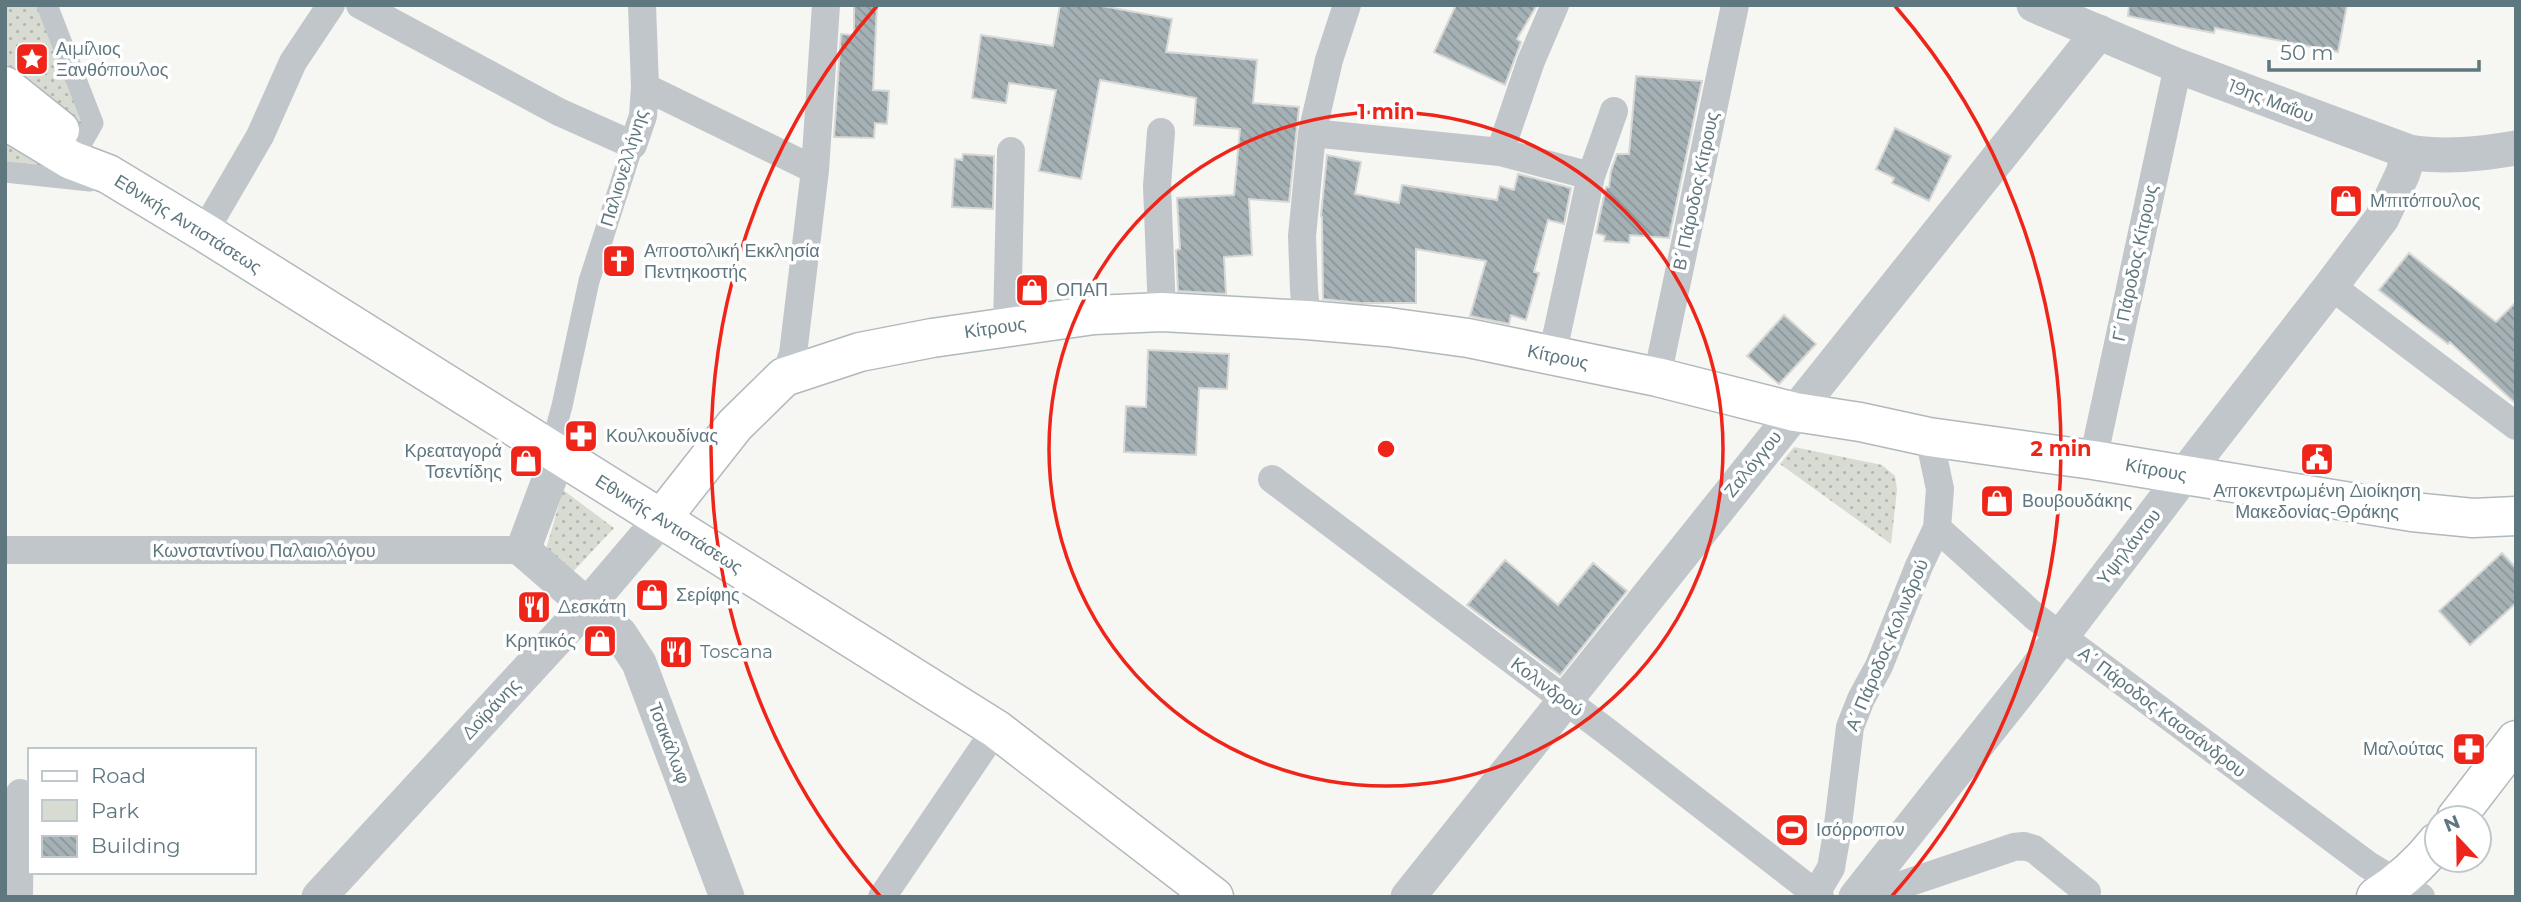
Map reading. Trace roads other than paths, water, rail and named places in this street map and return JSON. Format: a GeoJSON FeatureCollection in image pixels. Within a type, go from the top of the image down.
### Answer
{"type":"FeatureCollection","features":[{"type":"Feature","properties":{"kind":"main road"},"geometry":{"type":"LineString","coordinates":[[5,86],[80,146],[116,179]]}},
{"type":"Feature","properties":{"kind":"main road"},"geometry":{"type":"LineString","coordinates":[[5,120],[71,160],[116,179]]}},
{"type":"Feature","properties":{"kind":"main road","name":"Εθνικής Αντιστάσεως"},"geometry":{"type":"LineString","coordinates":[[116,179],[996,729],[1214,897]]}},
{"type":"Feature","properties":{"kind":"main road","name":"Κίτρους"},"geometry":{"type":"LineString","coordinates":[[661,519],[735,425],[784,377],[860,352],[1007,326],[1094,315],[1162,312],[1307,320],[1468,338],[1657,377],[1795,412],[1929,437],[2093,460],[2412,512],[2473,518],[2516,516]]}},
{"type":"Feature","properties":{"kind":"main road"},"geometry":{"type":"LineString","coordinates":[[2467,804],[2516,740]]}},
{"type":"Feature","properties":{"kind":"main road"},"geometry":{"type":"LineString","coordinates":[[2398,892],[2423,861]]}},
{"type":"Feature","properties":{"kind":"street"},"geometry":{"type":"LineString","coordinates":[[47,5],[93,123],[80,146]]}},
{"type":"Feature","properties":{"kind":"street"},"geometry":{"type":"LineString","coordinates":[[204,232],[260,136],[293,62],[331,5]]}},
{"type":"Feature","properties":{"kind":"street"},"geometry":{"type":"LineString","coordinates":[[360,5],[559,112],[633,145]]}},
{"type":"Feature","properties":{"kind":"street","name":"Παλιονελλήνης"},"geometry":{"type":"LineString","coordinates":[[554,453],[589,281],[643,116],[645,87],[642,5]]}},
{"type":"Feature","properties":{"kind":"street"},"geometry":{"type":"LineString","coordinates":[[784,377],[793,354],[815,170],[826,5]]}},
{"type":"Feature","properties":{"kind":"street"},"geometry":{"type":"LineString","coordinates":[[1307,320],[1302,236],[1312,133],[1329,61],[1347,5]]}},
{"type":"Feature","properties":{"kind":"street"},"geometry":{"type":"LineString","coordinates":[[1500,152],[1531,61],[1555,5]]}},
{"type":"Feature","properties":{"kind":"street","name":"Β΄ Πάροδος Κίτρους"},"geometry":{"type":"LineString","coordinates":[[1657,377],[1735,5]]}},
{"type":"Feature","properties":{"kind":"street","name":"19ης Μαΐου"},"geometry":{"type":"LineString","coordinates":[[2035,5],[2178,66],[2409,152],[2434,157],[2516,148]]}},
{"type":"Feature","properties":{"kind":"street","name":"Ζαλόγγου"},"geometry":{"type":"LineString","coordinates":[[1408,897],[2099,32]]}},
{"type":"Feature","properties":{"kind":"street","name":"Γ΄ Πάροδος Κίτρους"},"geometry":{"type":"LineString","coordinates":[[2093,460],[2178,66]]}},
{"type":"Feature","properties":{"kind":"street"},"geometry":{"type":"LineString","coordinates":[[645,87],[815,170]]}},
{"type":"Feature","properties":{"kind":"street"},"geometry":{"type":"LineString","coordinates":[[1552,356],[1591,176],[1614,111]]}},
{"type":"Feature","properties":{"kind":"street"},"geometry":{"type":"LineString","coordinates":[[1161,132],[1157,186],[1162,312]]}},
{"type":"Feature","properties":{"kind":"street"},"geometry":{"type":"LineString","coordinates":[[1312,133],[1500,152],[1591,176]]}},
{"type":"Feature","properties":{"kind":"street"},"geometry":{"type":"LineString","coordinates":[[1007,326],[1011,151]]}},
{"type":"Feature","properties":{"kind":"street","name":"Υψηλάντου"},"geometry":{"type":"LineString","coordinates":[[1856,897],[2032,676],[2382,218],[2403,173],[2409,152]]}},
{"type":"Feature","properties":{"kind":"street"},"geometry":{"type":"LineString","coordinates":[[5,172],[116,179]]}},
{"type":"Feature","properties":{"kind":"street"},"geometry":{"type":"LineString","coordinates":[[2331,286],[2516,426]]}},
{"type":"Feature","properties":{"kind":"street","name":"Α΄ Πάροδος Κολινδρού"},"geometry":{"type":"LineString","coordinates":[[1818,895],[1831,868],[1850,727],[1879,666],[1937,528],[1940,489],[1929,437]]}},
{"type":"Feature","properties":{"kind":"street"},"geometry":{"type":"LineString","coordinates":[[523,550],[554,453]]}},
{"type":"Feature","properties":{"kind":"street","name":"Κολινδρού"},"geometry":{"type":"LineString","coordinates":[[1272,479],[1818,895]]}},
{"type":"Feature","properties":{"kind":"street","name":"Δοϊράνης"},"geometry":{"type":"LineString","coordinates":[[319,897],[586,607],[661,519]]}},
{"type":"Feature","properties":{"kind":"street","name":"Α΄ Πάροδος Κασσάνδρου"},"geometry":{"type":"LineString","coordinates":[[1937,528],[2034,616],[2368,865],[2398,892]]}},
{"type":"Feature","properties":{"kind":"street","name":"Κωνσταντίνου Παλαιολόγου"},"geometry":{"type":"LineString","coordinates":[[5,550],[523,550]]}},
{"type":"Feature","properties":{"kind":"street","name":"Τσακάλωφ"},"geometry":{"type":"LineString","coordinates":[[523,550],[620,634],[639,663],[726,897]]}},
{"type":"Feature","properties":{"kind":"street"},"geometry":{"type":"LineString","coordinates":[[882,897],[996,729]]}},
{"type":"Feature","properties":{"kind":"street"},"geometry":{"type":"LineString","coordinates":[[19,897],[20,793]]}},
{"type":"Feature","properties":{"kind":"street"},"geometry":{"type":"LineString","coordinates":[[1866,897],[2014,847],[2024,846],[2034,849],[2087,892]]}},
{"type":"Feature","properties":{"kind":"place","name":"Αιμίλιος Ξανθόπουλος"},"geometry":{"type":"Point","coordinates":[32,59]}},
{"type":"Feature","properties":{"kind":"place","name":"Μπιτόπουλος"},"geometry":{"type":"Point","coordinates":[2346,201]}},
{"type":"Feature","properties":{"kind":"place","name":"Αποστολική Εκκλησία Πεντηκοστής"},"geometry":{"type":"Point","coordinates":[619,261]}},
{"type":"Feature","properties":{"kind":"place","name":"ΟΠΑΠ"},"geometry":{"type":"Point","coordinates":[1032,290]}},
{"type":"Feature","properties":{"kind":"place","name":"Κουλκουδίνας"},"geometry":{"type":"Point","coordinates":[581,436]}},
{"type":"Feature","properties":{"kind":"place","name":"Αποκεντρωμένη Διοίκηση Μακεδονίας-Θράκης"},"geometry":{"type":"Point","coordinates":[2317,459]}},
{"type":"Feature","properties":{"kind":"place","name":"Κρεαταγορά Τσεντίδης"},"geometry":{"type":"Point","coordinates":[526,461]}},
{"type":"Feature","properties":{"kind":"place","name":"Βουβουδάκης"},"geometry":{"type":"Point","coordinates":[1997,501]}},
{"type":"Feature","properties":{"kind":"place","name":"Σερίφης"},"geometry":{"type":"Point","coordinates":[652,595]}},
{"type":"Feature","properties":{"kind":"place","name":"Δεσκάτη"},"geometry":{"type":"Point","coordinates":[534,607]}},
{"type":"Feature","properties":{"kind":"place","name":"Κρητικός"},"geometry":{"type":"Point","coordinates":[600,641]}},
{"type":"Feature","properties":{"kind":"place","name":"Toscana"},"geometry":{"type":"Point","coordinates":[676,652]}},
{"type":"Feature","properties":{"kind":"place","name":"Μαλούτας"},"geometry":{"type":"Point","coordinates":[2469,749]}},
{"type":"Feature","properties":{"kind":"place","name":"Ισόρροπον"},"geometry":{"type":"Point","coordinates":[1792,830]}}]}
